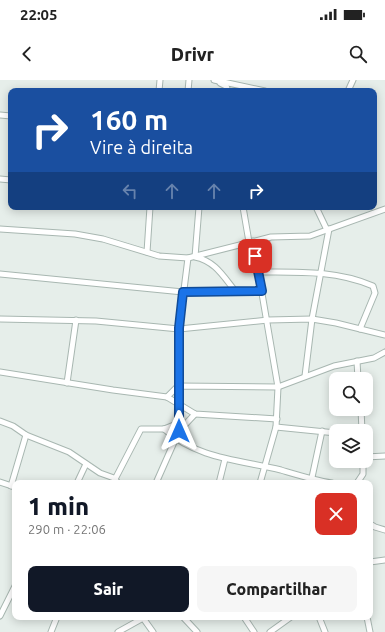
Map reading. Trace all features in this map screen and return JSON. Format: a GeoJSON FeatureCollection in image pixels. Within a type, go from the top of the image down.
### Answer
{"type":"FeatureCollection","features":[{"type":"Feature","properties":{"kind":"street"},"geometry":{"type":"LineString","coordinates":[[215,80],[226,86],[227,88]]}},
{"type":"Feature","properties":{"kind":"street"},"geometry":{"type":"LineString","coordinates":[[215,80],[251,88]]}},
{"type":"Feature","properties":{"kind":"street"},"geometry":{"type":"LineString","coordinates":[[0,229],[75,234],[103,239],[147,252],[175,258],[188,258],[271,237],[310,236],[385,209]]}},
{"type":"Feature","properties":{"kind":"street"},"geometry":{"type":"LineString","coordinates":[[147,252],[150,210]]}},
{"type":"Feature","properties":{"kind":"street"},"geometry":{"type":"LineString","coordinates":[[195,257],[199,210]]}},
{"type":"Feature","properties":{"kind":"street"},"geometry":{"type":"LineString","coordinates":[[244,210],[268,320],[278,387],[276,427],[261,480]]}},
{"type":"Feature","properties":{"kind":"street"},"geometry":{"type":"LineString","coordinates":[[305,376],[312,319],[322,273],[328,229],[318,210]]}},
{"type":"Feature","properties":{"kind":"street"},"geometry":{"type":"LineString","coordinates":[[195,257],[206,259],[212,263],[236,292]]}},
{"type":"Feature","properties":{"kind":"street"},"geometry":{"type":"LineString","coordinates":[[157,480],[179,431],[179,328],[188,258]]}},
{"type":"Feature","properties":{"kind":"street"},"geometry":{"type":"LineString","coordinates":[[257,272],[322,273],[344,276],[373,286],[375,293],[360,329]]}},
{"type":"Feature","properties":{"kind":"street"},"geometry":{"type":"LineString","coordinates":[[0,274],[183,292],[262,291]]}},
{"type":"Feature","properties":{"kind":"street"},"geometry":{"type":"LineString","coordinates":[[0,318],[76,320],[179,328],[268,320],[312,319],[385,335]]}},
{"type":"Feature","properties":{"kind":"street"},"geometry":{"type":"LineString","coordinates":[[67,383],[76,320]]}},
{"type":"Feature","properties":{"kind":"street"},"geometry":{"type":"LineString","coordinates":[[168,397],[178,386],[278,387],[334,366],[374,358],[385,352]]}},
{"type":"Feature","properties":{"kind":"street"},"geometry":{"type":"LineString","coordinates":[[357,361],[358,372]]}},
{"type":"Feature","properties":{"kind":"street"},"geometry":{"type":"LineString","coordinates":[[0,372],[168,397],[194,414],[277,419]]}},
{"type":"Feature","properties":{"kind":"street"},"geometry":{"type":"LineString","coordinates":[[179,431],[194,414]]}},
{"type":"Feature","properties":{"kind":"street"},"geometry":{"type":"LineString","coordinates":[[0,421],[13,426],[26,435],[69,452],[100,473],[114,480],[141,429],[164,429],[179,423]]}},
{"type":"Feature","properties":{"kind":"street"},"geometry":{"type":"LineString","coordinates":[[276,427],[329,432]]}},
{"type":"Feature","properties":{"kind":"street"},"geometry":{"type":"LineString","coordinates":[[164,429],[176,440],[205,454],[264,467],[308,480]]}},
{"type":"Feature","properties":{"kind":"street"},"geometry":{"type":"LineString","coordinates":[[311,480],[322,431]]}},
{"type":"Feature","properties":{"kind":"street"},"geometry":{"type":"LineString","coordinates":[[15,480],[26,435]]}},
{"type":"Feature","properties":{"kind":"street"},"geometry":{"type":"LineString","coordinates":[[373,457],[385,456]]}},
{"type":"Feature","properties":{"kind":"street"},"geometry":{"type":"LineString","coordinates":[[219,480],[225,459]]}},
{"type":"Feature","properties":{"kind":"street"},"geometry":{"type":"LineString","coordinates":[[78,480],[86,464]]}},
{"type":"Feature","properties":{"kind":"street"},"geometry":{"type":"LineString","coordinates":[[359,480],[363,474],[363,468]]}},
{"type":"Feature","properties":{"kind":"street"},"geometry":{"type":"LineString","coordinates":[[0,482],[12,486]]}},
{"type":"Feature","properties":{"kind":"street"},"geometry":{"type":"LineString","coordinates":[[373,526],[385,530]]}},
{"type":"Feature","properties":{"kind":"street"},"geometry":{"type":"LineString","coordinates":[[373,562],[385,560]]}},
{"type":"Feature","properties":{"kind":"street"},"geometry":{"type":"LineString","coordinates":[[0,615],[12,592]]}},
{"type":"Feature","properties":{"kind":"street"},"geometry":{"type":"LineString","coordinates":[[51,632],[57,620]]}},
{"type":"Feature","properties":{"kind":"street"},"geometry":{"type":"LineString","coordinates":[[118,632],[140,620]]}},
{"type":"Feature","properties":{"kind":"street"},"geometry":{"type":"LineString","coordinates":[[145,620],[153,632]]}},
{"type":"Feature","properties":{"kind":"street"},"geometry":{"type":"LineString","coordinates":[[185,620],[197,632]]}},
{"type":"Feature","properties":{"kind":"street"},"geometry":{"type":"LineString","coordinates":[[246,620],[254,632]]}},
{"type":"Feature","properties":{"kind":"street"},"geometry":{"type":"LineString","coordinates":[[271,632],[287,620]]}},
{"type":"Feature","properties":{"kind":"street"},"geometry":{"type":"LineString","coordinates":[[320,620],[326,632]]}},
{"type":"Feature","properties":{"kind":"street"},"geometry":{"type":"LineString","coordinates":[[368,620],[370,632]]}},
{"type":"Feature","properties":{"kind":"route"},"geometry":{"type":"LineString","coordinates":[[179,431],[179,328],[183,292],[262,291],[255,256]]}}]}
